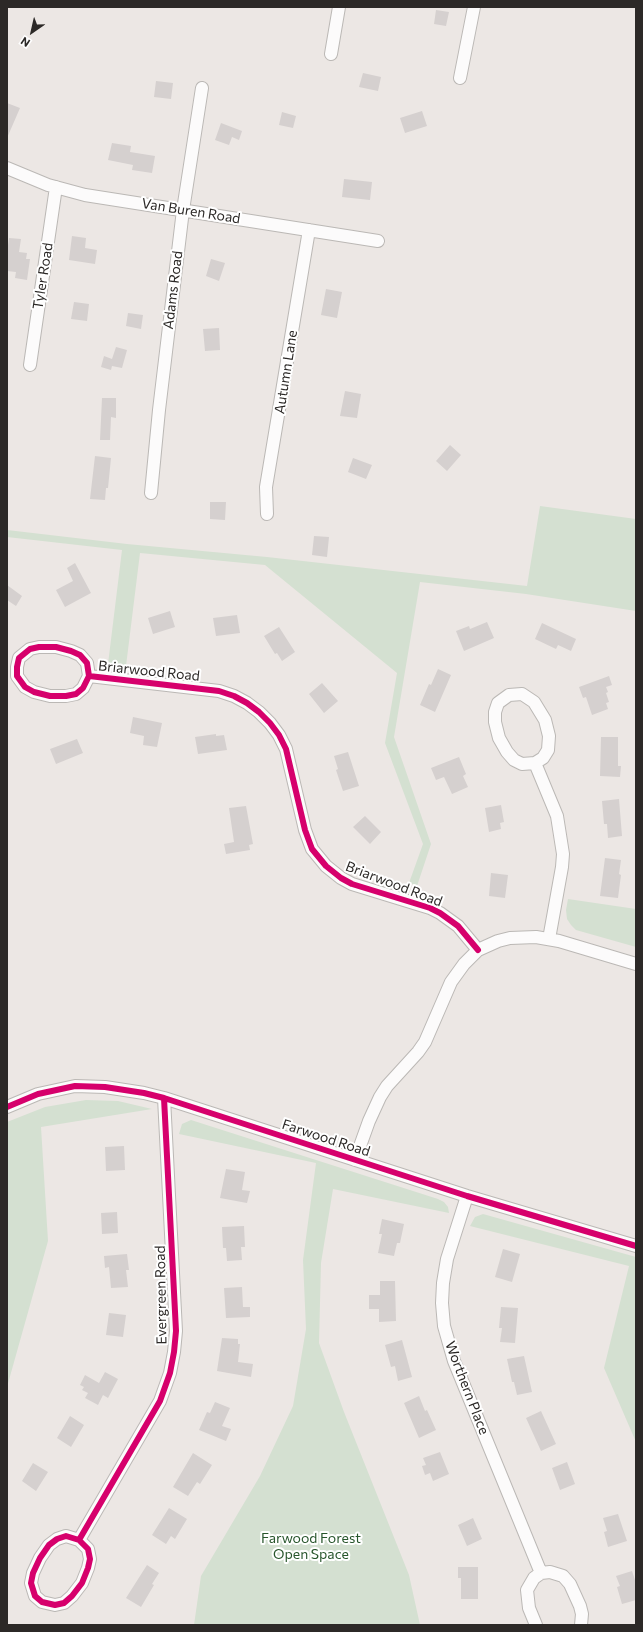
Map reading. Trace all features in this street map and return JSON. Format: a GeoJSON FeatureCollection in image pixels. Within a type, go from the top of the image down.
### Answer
{"type":"FeatureCollection","features":[{"type":"Feature","properties":{"kind":"street"},"geometry":{"type":"LineString","coordinates":[[331,54],[339,7]]}},
{"type":"Feature","properties":{"kind":"street"},"geometry":{"type":"LineString","coordinates":[[460,78],[474,7]]}},
{"type":"Feature","properties":{"kind":"street","name":"Adams Road"},"geometry":{"type":"LineString","coordinates":[[150,493],[183,210],[202,88]]}},
{"type":"Feature","properties":{"kind":"street","name":"Van Buren Road"},"geometry":{"type":"LineString","coordinates":[[7,168],[56,187],[85,195],[378,241]]}},
{"type":"Feature","properties":{"kind":"street","name":"Tyler Road"},"geometry":{"type":"LineString","coordinates":[[30,366],[56,187]]}},
{"type":"Feature","properties":{"kind":"street","name":"Autumn Lane"},"geometry":{"type":"LineString","coordinates":[[267,514],[266,487],[310,230]]}},
{"type":"Feature","properties":{"kind":"street","name":"Briarwood Road"},"geometry":{"type":"LineString","coordinates":[[39,647],[56,647],[72,651],[80,655],[86,663],[89,676],[83,688],[76,694],[66,696],[50,696],[34,692],[25,687],[19,680],[17,667],[19,658],[30,649],[39,647]]}},
{"type":"Feature","properties":{"kind":"street","name":"Briarwood Road"},"geometry":{"type":"LineString","coordinates":[[89,676],[219,691],[234,696],[247,703],[270,723],[282,742],[290,764],[305,830],[312,849],[326,866],[341,878],[352,884],[430,908],[440,913],[458,926],[478,950]]}},
{"type":"Feature","properties":{"kind":"street"},"geometry":{"type":"LineString","coordinates":[[522,694],[530,698],[537,706],[545,720],[549,736],[549,746],[546,754],[535,763],[522,764],[514,760],[507,752],[499,738],[495,722],[495,712],[498,704],[509,696],[522,694]]}},
{"type":"Feature","properties":{"kind":"street"},"geometry":{"type":"LineString","coordinates":[[535,763],[557,816],[563,854],[562,867],[548,939]]}},
{"type":"Feature","properties":{"kind":"street","name":"Farwood Road"},"geometry":{"type":"LineString","coordinates":[[355,1160],[369,1121],[380,1097],[387,1086],[418,1052],[425,1042],[451,982],[464,964],[478,950],[498,941],[510,938],[548,939],[636,964]]}},
{"type":"Feature","properties":{"kind":"street","name":"Farwood Road"},"geometry":{"type":"LineString","coordinates":[[7,1107],[38,1094],[74,1086],[125,1089],[164,1098],[466,1196],[636,1246]]}},
{"type":"Feature","properties":{"kind":"street","name":"Evergreen Road"},"geometry":{"type":"LineString","coordinates":[[79,1540],[160,1401],[170,1373],[176,1331],[164,1098]]}},
{"type":"Feature","properties":{"kind":"street","name":"Worthern Place"},"geometry":{"type":"LineString","coordinates":[[466,1196],[447,1259],[443,1283],[442,1302],[444,1326],[454,1361],[541,1573]]}},
{"type":"Feature","properties":{"kind":"street"},"geometry":{"type":"LineString","coordinates":[[66,1536],[79,1540],[86,1546],[90,1559],[82,1583],[72,1596],[64,1603],[51,1605],[42,1602],[33,1592],[31,1583],[33,1573],[40,1558],[49,1545],[57,1539],[66,1536]]}},
{"type":"Feature","properties":{"kind":"street"},"geometry":{"type":"LineString","coordinates":[[536,1625],[529,1608],[527,1590],[534,1578],[541,1573],[555,1572],[567,1580],[577,1598],[582,1614],[581,1625]]}},
{"type":"Feature","properties":{"kind":"green space"},"geometry":{"type":"Polygon","coordinates":[[[540,506],[636,519],[636,611],[526,594],[420,582],[394,737],[431,844],[417,886],[409,883],[423,844],[385,743],[397,673],[265,565],[140,553],[126,666],[108,664],[122,550],[7,537],[7,530],[527,586],[540,506]]]}},
{"type":"Feature","properties":{"kind":"green space"},"geometry":{"type":"Polygon","coordinates":[[[568,899],[636,909],[636,947],[576,930],[567,919],[566,910],[568,899]]]}},
{"type":"Feature","properties":{"kind":"green space"},"geometry":{"type":"Polygon","coordinates":[[[86,1100],[118,1101],[152,1109],[41,1127],[48,1241],[7,1387],[7,1122],[45,1107],[86,1100]]]}},
{"type":"Feature","properties":{"kind":"green space","name":"Farwood Forest Open Space"},"geometry":{"type":"Polygon","coordinates":[[[191,1120],[438,1199],[444,1202],[448,1207],[449,1213],[333,1189],[321,1263],[319,1343],[344,1412],[409,1575],[420,1625],[194,1625],[201,1576],[260,1476],[293,1406],[306,1329],[303,1260],[316,1163],[179,1134],[182,1124],[191,1120]]]}},
{"type":"Feature","properties":{"kind":"green space"},"geometry":{"type":"Polygon","coordinates":[[[483,1214],[636,1257],[636,1442],[604,1368],[629,1266],[470,1226],[475,1217],[483,1214]]]}},
{"type":"Feature","properties":{"kind":"building"},"geometry":{"type":"Polygon","coordinates":[[[436,10],[449,12],[446,26],[434,24],[436,10]]]}},
{"type":"Feature","properties":{"kind":"building"},"geometry":{"type":"Polygon","coordinates":[[[363,73],[381,77],[378,91],[359,87],[363,73]]]}},
{"type":"Feature","properties":{"kind":"building"},"geometry":{"type":"Polygon","coordinates":[[[156,81],[173,83],[171,99],[154,97],[156,81]]]}},
{"type":"Feature","properties":{"kind":"building"},"geometry":{"type":"Polygon","coordinates":[[[7,103],[20,108],[7,138],[7,103]]]}},
{"type":"Feature","properties":{"kind":"building"},"geometry":{"type":"Polygon","coordinates":[[[422,111],[427,126],[405,133],[400,118],[422,111]]]}},
{"type":"Feature","properties":{"kind":"building"},"geometry":{"type":"Polygon","coordinates":[[[282,112],[296,116],[293,128],[279,125],[282,112]]]}},
{"type":"Feature","properties":{"kind":"building"},"geometry":{"type":"Polygon","coordinates":[[[221,123],[242,131],[239,140],[232,137],[229,145],[215,140],[221,123]]]}},
{"type":"Feature","properties":{"kind":"building"},"geometry":{"type":"Polygon","coordinates":[[[112,143],[131,146],[130,152],[155,156],[152,173],[132,170],[133,165],[108,160],[112,143]]]}},
{"type":"Feature","properties":{"kind":"building"},"geometry":{"type":"Polygon","coordinates":[[[344,179],[372,182],[370,200],[342,197],[344,179]]]}},
{"type":"Feature","properties":{"kind":"building"},"geometry":{"type":"Polygon","coordinates":[[[72,236],[86,238],[85,248],[97,250],[95,264],[69,260],[72,236]]]}},
{"type":"Feature","properties":{"kind":"building"},"geometry":{"type":"Polygon","coordinates":[[[9,238],[21,239],[19,252],[27,253],[26,259],[30,259],[27,280],[15,278],[16,272],[7,271],[9,238]]]}},
{"type":"Feature","properties":{"kind":"building"},"geometry":{"type":"Polygon","coordinates":[[[211,259],[225,263],[219,281],[206,276],[211,259]]]}},
{"type":"Feature","properties":{"kind":"building"},"geometry":{"type":"Polygon","coordinates":[[[326,289],[342,292],[337,318],[321,315],[326,289]]]}},
{"type":"Feature","properties":{"kind":"building"},"geometry":{"type":"Polygon","coordinates":[[[74,302],[89,304],[87,321],[71,319],[74,302]]]}},
{"type":"Feature","properties":{"kind":"building"},"geometry":{"type":"Polygon","coordinates":[[[128,313],[143,315],[141,329],[126,326],[128,313]]]}},
{"type":"Feature","properties":{"kind":"building"},"geometry":{"type":"Polygon","coordinates":[[[219,328],[220,350],[205,351],[203,329],[219,328]]]}},
{"type":"Feature","properties":{"kind":"building"},"geometry":{"type":"Polygon","coordinates":[[[116,347],[127,350],[122,368],[112,366],[111,370],[101,367],[104,356],[112,359],[116,347]]]}},
{"type":"Feature","properties":{"kind":"building"},"geometry":{"type":"Polygon","coordinates":[[[345,391],[361,394],[357,418],[340,416],[345,391]]]}},
{"type":"Feature","properties":{"kind":"building"},"geometry":{"type":"Polygon","coordinates":[[[102,398],[116,398],[116,418],[111,417],[110,440],[100,440],[102,398]]]}},
{"type":"Feature","properties":{"kind":"building"},"geometry":{"type":"Polygon","coordinates":[[[450,445],[461,455],[447,471],[436,461],[450,445]]]}},
{"type":"Feature","properties":{"kind":"building"},"geometry":{"type":"Polygon","coordinates":[[[95,456],[111,458],[108,488],[106,488],[105,500],[90,499],[95,456]]]}},
{"type":"Feature","properties":{"kind":"building"},"geometry":{"type":"Polygon","coordinates":[[[353,458],[372,465],[366,479],[348,472],[353,458]]]}},
{"type":"Feature","properties":{"kind":"building"},"geometry":{"type":"Polygon","coordinates":[[[210,502],[226,502],[225,520],[210,519],[210,502]]]}},
{"type":"Feature","properties":{"kind":"building"},"geometry":{"type":"Polygon","coordinates":[[[314,536],[329,537],[327,557],[312,555],[314,536]]]}},
{"type":"Feature","properties":{"kind":"building"},"geometry":{"type":"Polygon","coordinates":[[[75,563],[91,593],[65,607],[56,590],[73,581],[67,568],[75,563]]]}},
{"type":"Feature","properties":{"kind":"building"},"geometry":{"type":"Polygon","coordinates":[[[7,585],[22,596],[16,606],[7,600],[7,585]]]}},
{"type":"Feature","properties":{"kind":"building"},"geometry":{"type":"Polygon","coordinates":[[[170,611],[175,627],[153,634],[148,618],[170,611]]]}},
{"type":"Feature","properties":{"kind":"building"},"geometry":{"type":"Polygon","coordinates":[[[237,615],[240,633],[216,636],[213,618],[237,615]]]}},
{"type":"Feature","properties":{"kind":"building"},"geometry":{"type":"Polygon","coordinates":[[[487,622],[494,638],[464,651],[456,631],[469,626],[470,629],[487,622]]]}},
{"type":"Feature","properties":{"kind":"building"},"geometry":{"type":"Polygon","coordinates":[[[542,623],[576,639],[571,651],[558,645],[556,649],[535,639],[542,623]]]}},
{"type":"Feature","properties":{"kind":"building"},"geometry":{"type":"Polygon","coordinates":[[[279,627],[295,652],[282,661],[277,653],[275,654],[264,636],[279,627]]]}},
{"type":"Feature","properties":{"kind":"building"},"geometry":{"type":"Polygon","coordinates":[[[438,669],[451,675],[435,712],[420,705],[429,684],[431,685],[438,669]]]}},
{"type":"Feature","properties":{"kind":"building"},"geometry":{"type":"Polygon","coordinates":[[[609,676],[612,685],[606,687],[609,702],[606,703],[608,709],[592,715],[586,697],[583,698],[579,687],[609,676]]]}},
{"type":"Feature","properties":{"kind":"building"},"geometry":{"type":"Polygon","coordinates":[[[322,683],[338,701],[324,713],[309,694],[322,683]]]}},
{"type":"Feature","properties":{"kind":"building"},"geometry":{"type":"Polygon","coordinates":[[[133,717],[162,723],[157,747],[143,745],[144,736],[130,733],[133,717]]]}},
{"type":"Feature","properties":{"kind":"building"},"geometry":{"type":"Polygon","coordinates":[[[216,734],[216,736],[224,735],[227,750],[198,754],[195,737],[216,734]]]}},
{"type":"Feature","properties":{"kind":"building"},"geometry":{"type":"Polygon","coordinates":[[[601,737],[618,737],[618,766],[621,766],[620,777],[600,776],[601,737]]]}},
{"type":"Feature","properties":{"kind":"building"},"geometry":{"type":"Polygon","coordinates":[[[77,739],[83,753],[56,764],[50,749],[77,739]]]}},
{"type":"Feature","properties":{"kind":"building"},"geometry":{"type":"Polygon","coordinates":[[[348,752],[359,786],[343,791],[336,770],[338,769],[334,756],[348,752]]]}},
{"type":"Feature","properties":{"kind":"building"},"geometry":{"type":"Polygon","coordinates":[[[459,757],[466,774],[463,776],[468,787],[452,794],[444,777],[436,780],[431,768],[459,757]]]}},
{"type":"Feature","properties":{"kind":"building"},"geometry":{"type":"Polygon","coordinates":[[[619,799],[622,836],[608,838],[607,824],[604,824],[602,801],[619,799]]]}},
{"type":"Feature","properties":{"kind":"building"},"geometry":{"type":"Polygon","coordinates":[[[501,805],[504,822],[500,823],[501,829],[489,832],[485,808],[501,805]]]}},
{"type":"Feature","properties":{"kind":"building"},"geometry":{"type":"Polygon","coordinates":[[[246,806],[253,844],[249,845],[250,850],[226,854],[224,844],[234,842],[229,808],[246,806]]]}},
{"type":"Feature","properties":{"kind":"building"},"geometry":{"type":"Polygon","coordinates":[[[365,816],[381,832],[370,844],[353,827],[365,816]]]}},
{"type":"Feature","properties":{"kind":"building"},"geometry":{"type":"Polygon","coordinates":[[[605,858],[621,860],[618,898],[600,896],[605,858]]]}},
{"type":"Feature","properties":{"kind":"building"},"geometry":{"type":"Polygon","coordinates":[[[491,873],[508,875],[505,898],[489,896],[491,873]]]}},
{"type":"Feature","properties":{"kind":"building"},"geometry":{"type":"Polygon","coordinates":[[[124,1146],[125,1170],[106,1171],[105,1147],[124,1146]]]}},
{"type":"Feature","properties":{"kind":"building"},"geometry":{"type":"Polygon","coordinates":[[[226,1169],[245,1172],[242,1190],[250,1191],[247,1203],[220,1198],[226,1169]]]}},
{"type":"Feature","properties":{"kind":"building"},"geometry":{"type":"Polygon","coordinates":[[[117,1212],[118,1233],[102,1234],[101,1213],[117,1212]]]}},
{"type":"Feature","properties":{"kind":"building"},"geometry":{"type":"Polygon","coordinates":[[[382,1219],[404,1224],[400,1243],[397,1243],[394,1256],[378,1253],[382,1234],[379,1234],[382,1219]]]}},
{"type":"Feature","properties":{"kind":"building"},"geometry":{"type":"Polygon","coordinates":[[[244,1226],[245,1247],[241,1247],[242,1260],[227,1261],[226,1248],[223,1248],[222,1227],[244,1226]]]}},
{"type":"Feature","properties":{"kind":"building"},"geometry":{"type":"Polygon","coordinates":[[[503,1249],[520,1254],[512,1282],[495,1277],[503,1249]]]}},
{"type":"Feature","properties":{"kind":"building"},"geometry":{"type":"Polygon","coordinates":[[[127,1254],[129,1270],[126,1270],[128,1287],[111,1288],[109,1267],[105,1268],[104,1256],[127,1254]]]}},
{"type":"Feature","properties":{"kind":"building"},"geometry":{"type":"Polygon","coordinates":[[[380,1281],[395,1281],[396,1321],[379,1322],[379,1309],[369,1309],[369,1295],[380,1295],[380,1281]]]}},
{"type":"Feature","properties":{"kind":"building"},"geometry":{"type":"Polygon","coordinates":[[[242,1287],[243,1307],[250,1307],[250,1317],[226,1318],[224,1288],[242,1287]]]}},
{"type":"Feature","properties":{"kind":"building"},"geometry":{"type":"Polygon","coordinates":[[[501,1307],[518,1308],[515,1343],[500,1342],[502,1328],[499,1328],[501,1307]]]}},
{"type":"Feature","properties":{"kind":"building"},"geometry":{"type":"Polygon","coordinates":[[[109,1313],[126,1315],[123,1337],[106,1335],[109,1313]]]}},
{"type":"Feature","properties":{"kind":"building"},"geometry":{"type":"Polygon","coordinates":[[[222,1338],[238,1339],[238,1344],[240,1344],[238,1362],[253,1364],[251,1377],[217,1371],[222,1338]]]}},
{"type":"Feature","properties":{"kind":"building"},"geometry":{"type":"Polygon","coordinates":[[[402,1340],[412,1377],[398,1381],[395,1366],[391,1367],[385,1345],[402,1340]]]}},
{"type":"Feature","properties":{"kind":"building"},"geometry":{"type":"Polygon","coordinates":[[[524,1356],[532,1392],[517,1395],[514,1382],[512,1382],[507,1359],[524,1356]]]}},
{"type":"Feature","properties":{"kind":"building"},"geometry":{"type":"Polygon","coordinates":[[[105,1372],[118,1379],[108,1398],[103,1395],[98,1405],[85,1398],[88,1393],[82,1390],[84,1387],[80,1385],[85,1375],[99,1383],[105,1372]]]}},
{"type":"Feature","properties":{"kind":"building"},"geometry":{"type":"Polygon","coordinates":[[[419,1396],[425,1411],[427,1410],[436,1430],[419,1438],[404,1403],[419,1396]]]}},
{"type":"Feature","properties":{"kind":"building"},"geometry":{"type":"Polygon","coordinates":[[[215,1402],[230,1408],[222,1426],[231,1429],[226,1441],[199,1430],[207,1412],[210,1413],[215,1402]]]}},
{"type":"Feature","properties":{"kind":"building"},"geometry":{"type":"Polygon","coordinates":[[[541,1411],[556,1444],[541,1451],[526,1418],[541,1411]]]}},
{"type":"Feature","properties":{"kind":"building"},"geometry":{"type":"Polygon","coordinates":[[[70,1416],[84,1425],[71,1447],[57,1438],[70,1416]]]}},
{"type":"Feature","properties":{"kind":"building"},"geometry":{"type":"Polygon","coordinates":[[[440,1452],[449,1474],[433,1481],[430,1473],[425,1475],[422,1466],[426,1465],[423,1458],[440,1452]]]}},
{"type":"Feature","properties":{"kind":"building"},"geometry":{"type":"Polygon","coordinates":[[[193,1453],[212,1465],[200,1484],[197,1482],[188,1496],[173,1487],[193,1453]]]}},
{"type":"Feature","properties":{"kind":"building"},"geometry":{"type":"Polygon","coordinates":[[[567,1462],[575,1484],[560,1490],[552,1468],[567,1462]]]}},
{"type":"Feature","properties":{"kind":"building"},"geometry":{"type":"Polygon","coordinates":[[[33,1463],[48,1472],[36,1491],[22,1481],[33,1463]]]}},
{"type":"Feature","properties":{"kind":"building"},"geometry":{"type":"Polygon","coordinates":[[[169,1508],[187,1519],[175,1539],[171,1536],[166,1544],[152,1535],[169,1508]]]}},
{"type":"Feature","properties":{"kind":"building"},"geometry":{"type":"Polygon","coordinates":[[[618,1514],[627,1541],[608,1547],[604,1532],[607,1531],[603,1518],[618,1514]]]}},
{"type":"Feature","properties":{"kind":"building"},"geometry":{"type":"Polygon","coordinates":[[[473,1518],[482,1539],[467,1546],[458,1525],[473,1518]]]}},
{"type":"Feature","properties":{"kind":"building"},"geometry":{"type":"Polygon","coordinates":[[[147,1565],[159,1573],[141,1607],[126,1598],[147,1565]]]}},
{"type":"Feature","properties":{"kind":"building"},"geometry":{"type":"Polygon","coordinates":[[[458,1567],[478,1567],[478,1599],[461,1599],[461,1578],[458,1578],[458,1567]]]}},
{"type":"Feature","properties":{"kind":"building"},"geometry":{"type":"Polygon","coordinates":[[[632,1571],[636,1583],[636,1600],[622,1604],[617,1587],[620,1586],[616,1576],[632,1571]]]}},
{"type":"Feature","properties":{"kind":"cycle path"},"geometry":{"type":"LineString","coordinates":[[89,676],[83,688],[76,694],[66,696],[50,696],[34,692],[25,687],[17,676],[17,667],[19,658],[30,649],[39,647],[56,647],[80,655],[87,663],[89,676],[219,691],[234,696],[247,703],[270,723],[279,735],[286,749],[305,830],[312,849],[326,866],[341,878],[352,884],[430,908],[440,913],[458,926],[478,950]]}},
{"type":"Feature","properties":{"kind":"cycle path"},"geometry":{"type":"LineString","coordinates":[[7,1107],[38,1094],[75,1086],[105,1087],[144,1093],[164,1098],[467,1196],[636,1246]]}},
{"type":"Feature","properties":{"kind":"cycle path"},"geometry":{"type":"LineString","coordinates":[[79,1540],[88,1549],[90,1559],[82,1583],[72,1596],[64,1603],[55,1605],[42,1602],[35,1596],[31,1583],[33,1573],[40,1558],[49,1545],[57,1539],[66,1536],[79,1540],[160,1401],[170,1373],[176,1331],[164,1098]]}}]}
